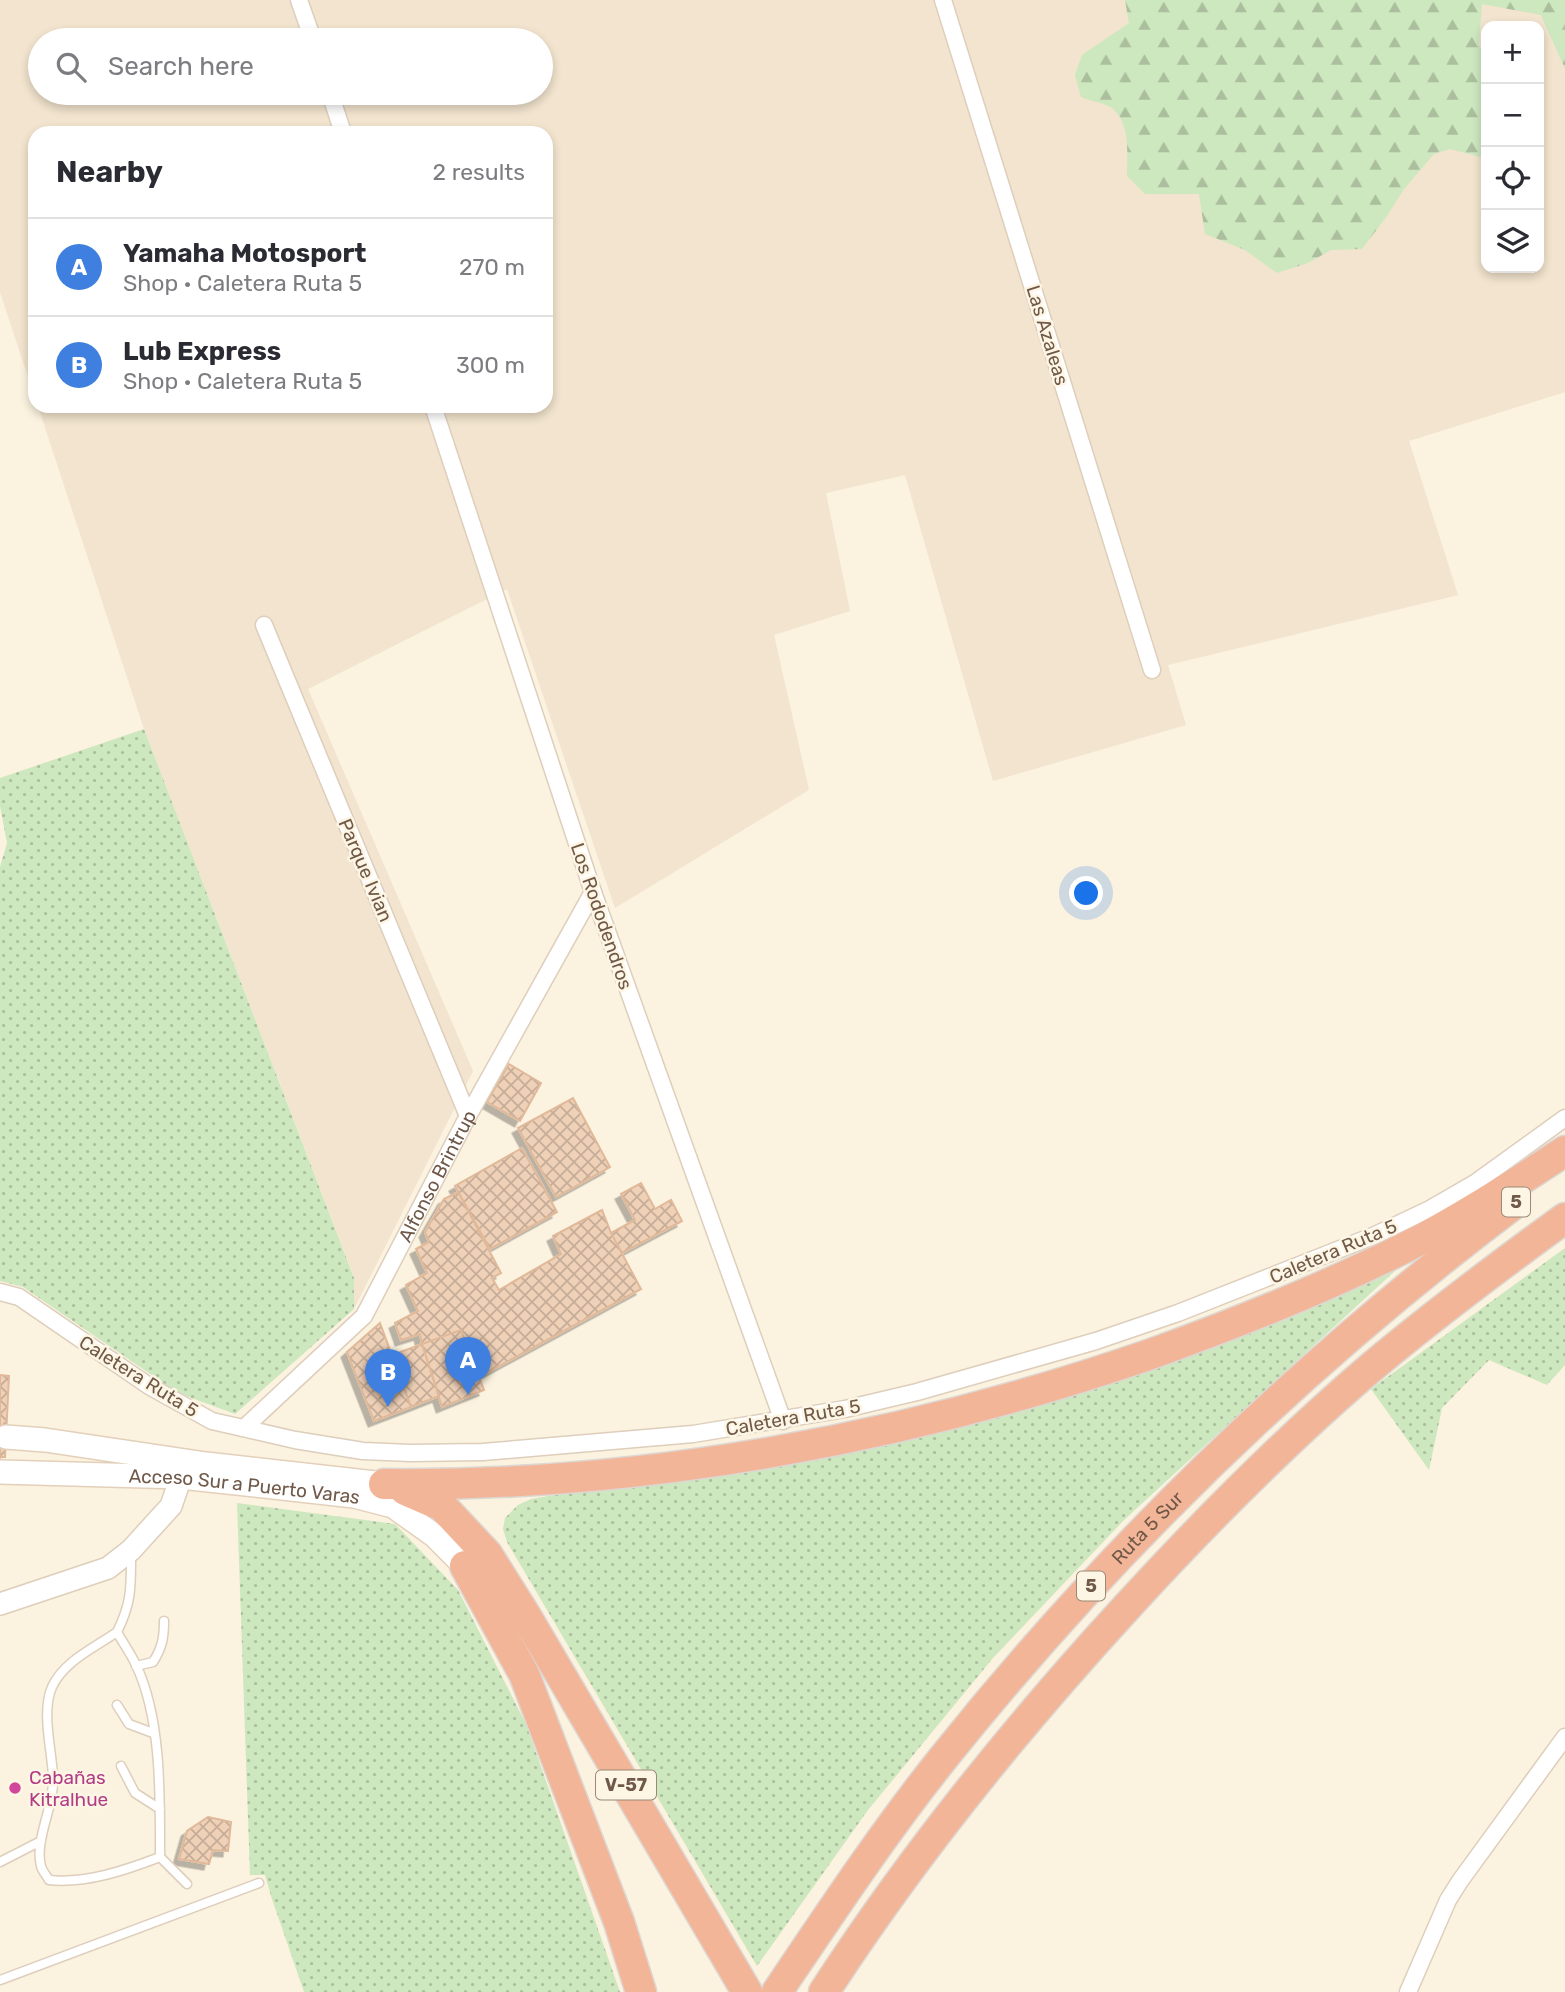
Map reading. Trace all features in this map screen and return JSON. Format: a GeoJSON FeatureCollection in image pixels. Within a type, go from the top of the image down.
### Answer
{"type":"FeatureCollection","features":[{"type":"Feature","properties":{"kind":"highway"},"geometry":{"type":"LineString","coordinates":[[384,1484],[458,1485],[593,1476],[752,1457],[907,1424],[1056,1385],[1217,1329],[1368,1266],[1456,1220],[1565,1151]]}},
{"type":"Feature","properties":{"kind":"highway","name":"Ruta 5 Sur"},"geometry":{"type":"LineString","coordinates":[[777,1992],[858,1874],[943,1759],[1005,1683],[1103,1573],[1317,1364],[1458,1246],[1565,1165]]}},
{"type":"Feature","properties":{"kind":"highway","name":"Ruta 5 Sur"},"geometry":{"type":"LineString","coordinates":[[824,1992],[911,1865],[1003,1747],[1052,1688],[1175,1555],[1295,1436],[1361,1377],[1485,1276],[1565,1218]]}},
{"type":"Feature","properties":{"kind":"highway","name":"V-57"},"geometry":{"type":"LineString","coordinates":[[384,1484],[409,1491],[442,1506],[487,1554],[747,1992]]}},
{"type":"Feature","properties":{"kind":"highway"},"geometry":{"type":"LineString","coordinates":[[465,1566],[524,1674],[619,1922],[641,1992]]}},
{"type":"Feature","properties":{"kind":"highway","name":"V-57"},"geometry":{"type":"LineString","coordinates":[[465,1566],[526,1616]]}},
{"type":"Feature","properties":{"kind":"main road","name":"Acceso Sur a Puerto Varas"},"geometry":{"type":"LineString","coordinates":[[6,1437],[45,1440],[206,1464],[384,1484]]}},
{"type":"Feature","properties":{"kind":"main road","name":"Acceso Sur a Puerto Varas"},"geometry":{"type":"LineString","coordinates":[[0,1472],[181,1477],[354,1496],[393,1506],[435,1536],[465,1566]]}},
{"type":"Feature","properties":{"kind":"street"},"geometry":{"type":"LineString","coordinates":[[299,0],[309,28]]}},
{"type":"Feature","properties":{"kind":"street","name":"Las Azaleas"},"geometry":{"type":"LineString","coordinates":[[943,0],[1153,670]]}},
{"type":"Feature","properties":{"kind":"street"},"geometry":{"type":"LineString","coordinates":[[334,105],[341,126]]}},
{"type":"Feature","properties":{"kind":"street","name":"Los Rododendros"},"geometry":{"type":"LineString","coordinates":[[435,413],[593,892],[783,1421]]}},
{"type":"Feature","properties":{"kind":"street","name":"Parque Ivian"},"geometry":{"type":"LineString","coordinates":[[264,625],[468,1116]]}},
{"type":"Feature","properties":{"kind":"street","name":"Alfonso Brintrup"},"geometry":{"type":"LineString","coordinates":[[244,1428],[364,1316],[468,1116],[593,892]]}},
{"type":"Feature","properties":{"kind":"street","name":"Caletera Ruta 5"},"geometry":{"type":"LineString","coordinates":[[0,1292],[19,1297],[149,1386],[212,1421],[295,1440],[363,1451],[410,1454],[483,1452],[692,1434],[845,1409],[1096,1341],[1190,1309],[1373,1236],[1430,1209],[1475,1183],[1565,1118]]}},
{"type":"Feature","properties":{"kind":"street"},"geometry":{"type":"LineString","coordinates":[[0,1604],[108,1568],[131,1550],[172,1506],[181,1477]]}},
{"type":"Feature","properties":{"kind":"street"},"geometry":{"type":"LineString","coordinates":[[1408,1992],[1448,1900],[1565,1737]]}},
{"type":"Feature","properties":{"kind":"lane"},"geometry":{"type":"LineString","coordinates":[[131,1550],[131,1589],[127,1612],[117,1632],[64,1668],[51,1689],[47,1720],[54,1780],[41,1841],[40,1867],[49,1880],[75,1880],[130,1869],[160,1857]]}},
{"type":"Feature","properties":{"kind":"lane"},"geometry":{"type":"LineString","coordinates":[[136,1666],[153,1662],[164,1639],[164,1621]]}},
{"type":"Feature","properties":{"kind":"lane"},"geometry":{"type":"LineString","coordinates":[[117,1632],[136,1666],[147,1696],[160,1777],[160,1857],[187,1884]]}},
{"type":"Feature","properties":{"kind":"lane"},"geometry":{"type":"LineString","coordinates":[[117,1705],[129,1724],[153,1733]]}},
{"type":"Feature","properties":{"kind":"lane"},"geometry":{"type":"LineString","coordinates":[[121,1766],[135,1793],[160,1809]]}},
{"type":"Feature","properties":{"kind":"lane"},"geometry":{"type":"LineString","coordinates":[[0,1862],[41,1841]]}},
{"type":"Feature","properties":{"kind":"lane"},"geometry":{"type":"LineString","coordinates":[[0,1980],[260,1883]]}},
{"type":"Feature","properties":{"kind":"shaded area"},"geometry":{"type":"Polygon","coordinates":[[[0,0],[1565,0],[1565,392],[1409,441],[1458,595],[1168,665],[1186,725],[993,781],[905,475],[826,493],[850,611],[774,635],[809,790],[615,908],[507,589],[308,689],[473,1071],[354,1309],[354,1277],[144,729],[40,413],[553,413],[553,126],[28,126],[28,377],[0,292],[0,0]]]}},
{"type":"Feature","properties":{"kind":"green space"},"geometry":{"type":"Polygon","coordinates":[[[1125,0],[1565,0],[1565,69],[1541,15],[1482,4],[1479,45],[1481,157],[1450,149],[1434,154],[1404,189],[1362,249],[1331,250],[1308,263],[1277,273],[1245,250],[1205,234],[1199,194],[1145,194],[1127,176],[1127,140],[1123,123],[1110,107],[1081,97],[1075,75],[1082,55],[1129,23],[1125,0]]]}},
{"type":"Feature","properties":{"kind":"green space"},"geometry":{"type":"Polygon","coordinates":[[[144,729],[354,1278],[354,1309],[235,1414],[178,1393],[23,1287],[0,1281],[0,867],[7,843],[0,806],[0,778],[144,729]]]}},
{"type":"Feature","properties":{"kind":"green space"},"geometry":{"type":"Polygon","coordinates":[[[1565,1248],[1565,1365],[1547,1385],[1489,1360],[1442,1408],[1429,1470],[1371,1389],[1565,1248]]]}},
{"type":"Feature","properties":{"kind":"green space"},"geometry":{"type":"Polygon","coordinates":[[[1396,1270],[1124,1520],[993,1658],[868,1810],[757,1966],[507,1542],[503,1529],[505,1518],[518,1505],[531,1499],[578,1491],[703,1479],[755,1471],[845,1453],[924,1433],[1396,1270]]]}},
{"type":"Feature","properties":{"kind":"green space"},"geometry":{"type":"Polygon","coordinates":[[[237,1503],[395,1524],[458,1590],[526,1724],[620,1992],[304,1992],[265,1875],[250,1875],[237,1503]]]}},
{"type":"Feature","properties":{"kind":"building"},"geometry":{"type":"Polygon","coordinates":[[[509,1064],[541,1083],[520,1121],[487,1102],[509,1064]]]}},
{"type":"Feature","properties":{"kind":"building"},"geometry":{"type":"Polygon","coordinates":[[[573,1098],[610,1167],[556,1197],[518,1128],[573,1098]]]}},
{"type":"Feature","properties":{"kind":"building"},"geometry":{"type":"Polygon","coordinates":[[[522,1148],[557,1212],[490,1249],[455,1186],[522,1148]]]}},
{"type":"Feature","properties":{"kind":"building"},"geometry":{"type":"Polygon","coordinates":[[[641,1183],[655,1209],[671,1200],[682,1221],[622,1253],[611,1233],[635,1220],[621,1194],[641,1183]]]}},
{"type":"Feature","properties":{"kind":"building"},"geometry":{"type":"Polygon","coordinates":[[[458,1192],[501,1273],[492,1278],[499,1290],[561,1254],[553,1236],[602,1210],[611,1233],[641,1289],[479,1377],[461,1330],[422,1344],[420,1334],[401,1340],[395,1323],[418,1311],[406,1285],[427,1273],[416,1249],[429,1242],[425,1232],[444,1199],[458,1192]]]}},
{"type":"Feature","properties":{"kind":"building"},"geometry":{"type":"Polygon","coordinates":[[[380,1323],[411,1407],[374,1421],[347,1352],[380,1323]]]}},
{"type":"Feature","properties":{"kind":"building"},"geometry":{"type":"Polygon","coordinates":[[[461,1330],[484,1390],[442,1407],[422,1344],[461,1330]]]}},
{"type":"Feature","properties":{"kind":"building"},"geometry":{"type":"Polygon","coordinates":[[[422,1344],[439,1396],[411,1407],[392,1355],[422,1344]]]}},
{"type":"Feature","properties":{"kind":"building"},"geometry":{"type":"Polygon","coordinates":[[[0,1375],[9,1376],[5,1457],[0,1457],[0,1375]]]}},
{"type":"Feature","properties":{"kind":"building"},"geometry":{"type":"Polygon","coordinates":[[[208,1817],[231,1822],[228,1851],[213,1850],[209,1864],[179,1859],[187,1831],[208,1817]]]}},
{"type":"Feature","properties":{"kind":"place","name":"Yamaha Motosport"},"geometry":{"type":"Point","coordinates":[468,1395]}},
{"type":"Feature","properties":{"kind":"place","name":"Lub Express"},"geometry":{"type":"Point","coordinates":[388,1407]}},
{"type":"Feature","properties":{"kind":"place","name":"Cabañas Kitralhue"},"geometry":{"type":"Point","coordinates":[15,1788]}}]}
